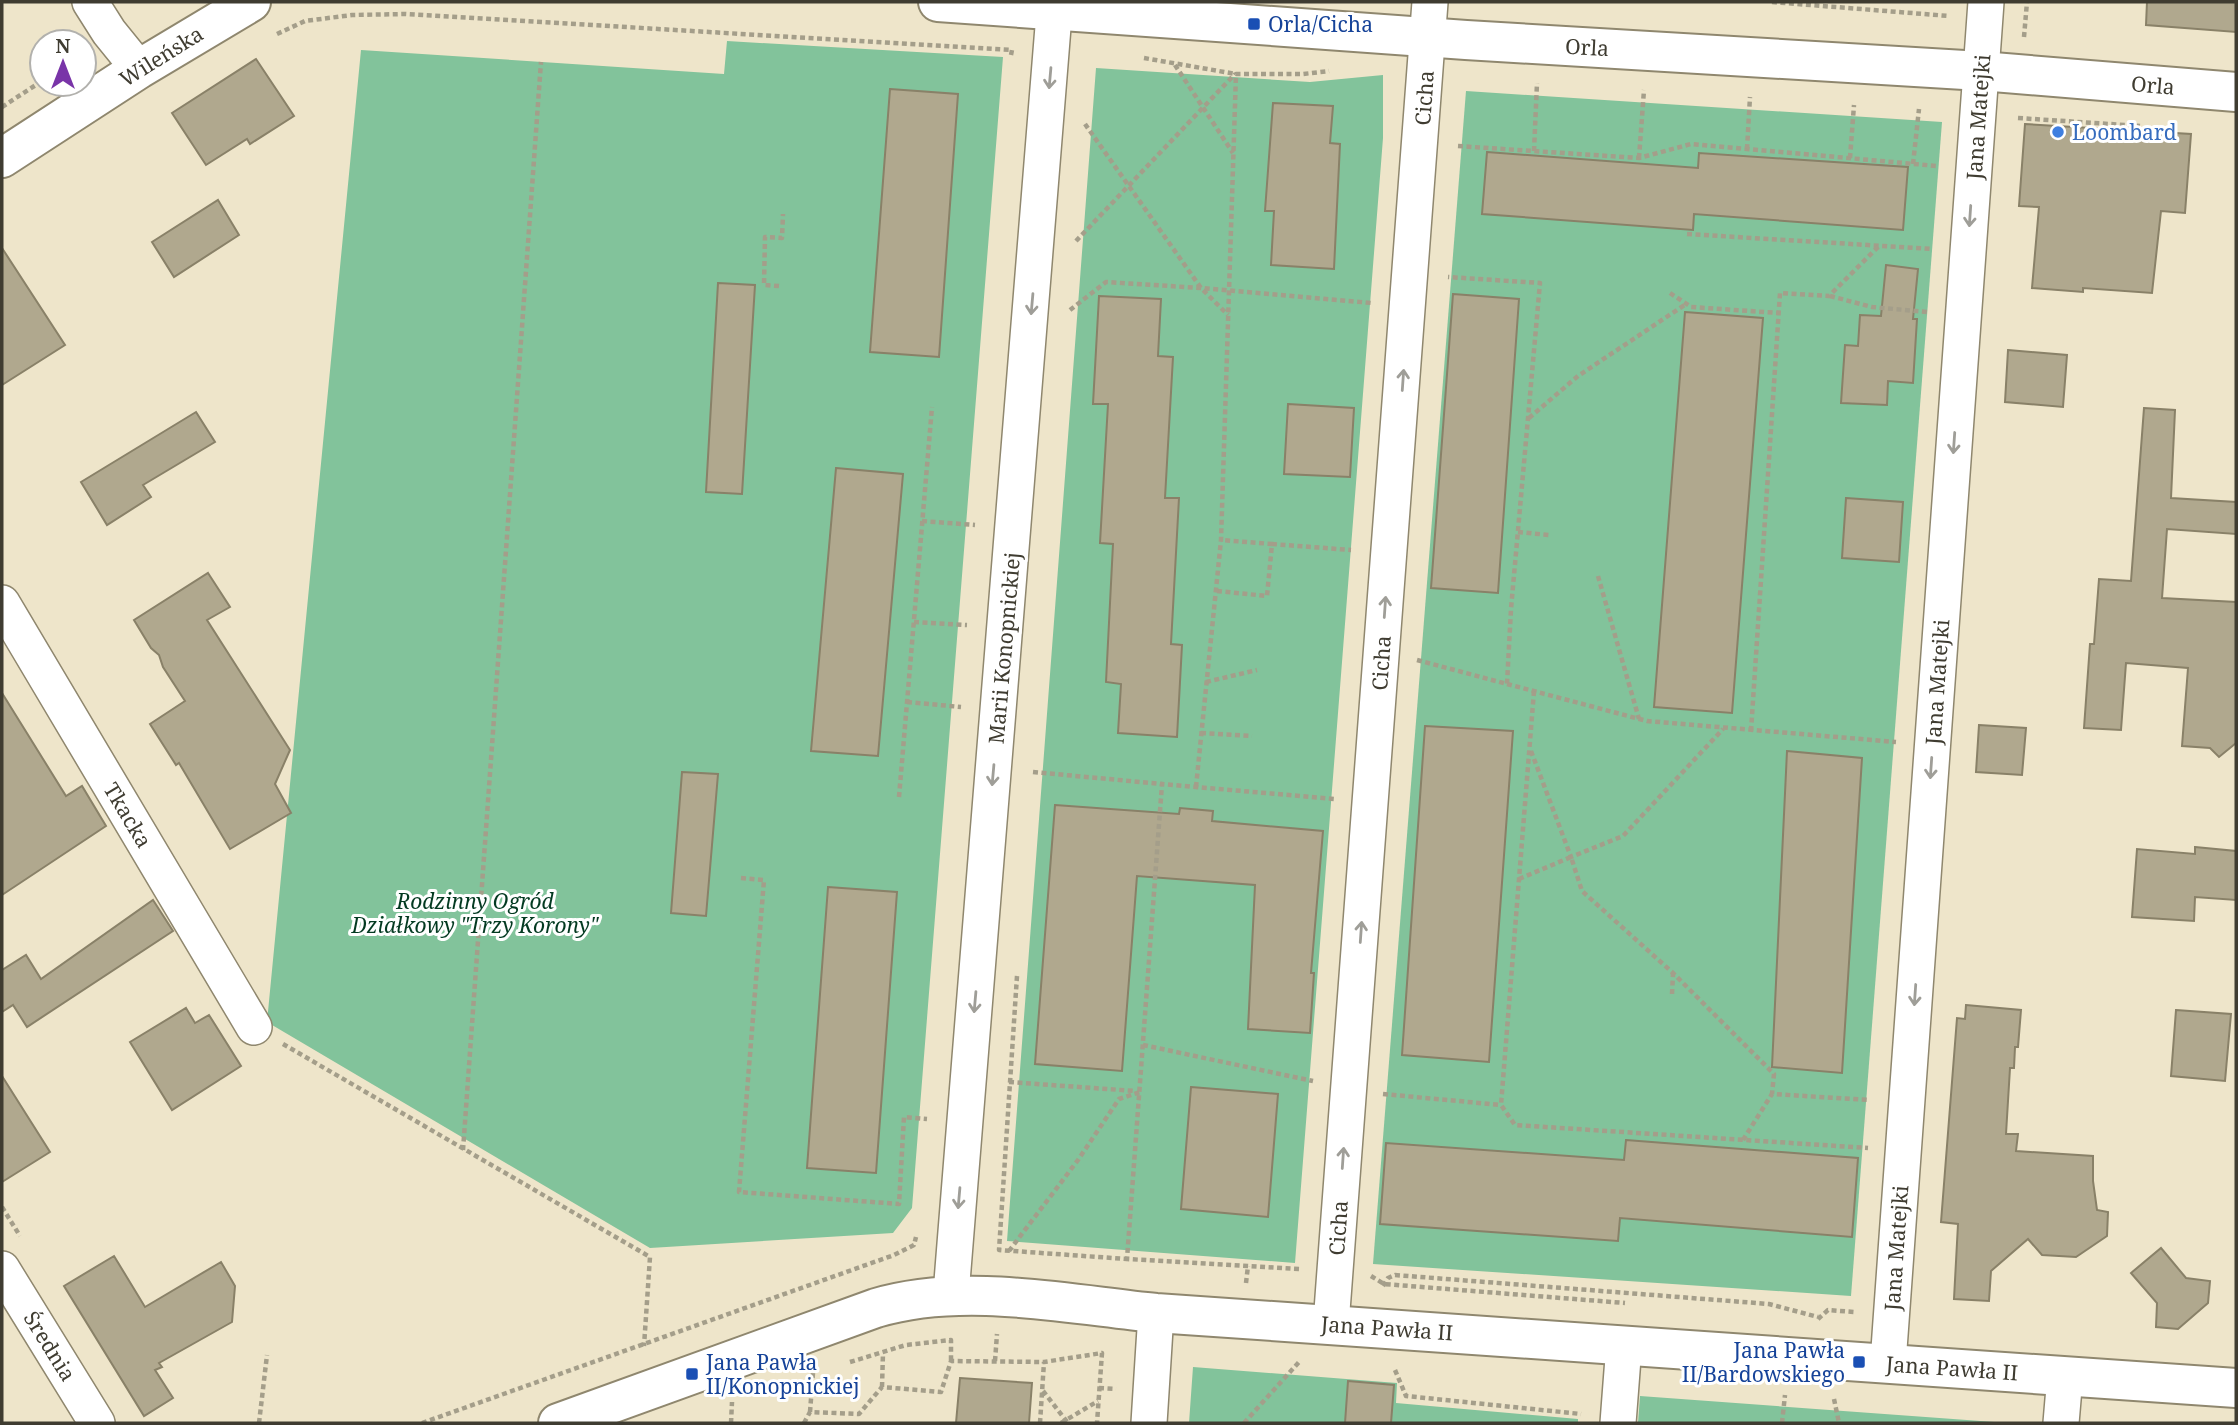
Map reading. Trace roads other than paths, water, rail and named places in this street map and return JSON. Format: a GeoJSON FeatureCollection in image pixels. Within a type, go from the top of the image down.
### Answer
{"type":"FeatureCollection","features":[{"type":"Feature","properties":{"kind":"street"},"geometry":{"type":"LineString","coordinates":[[90,2],[109,32],[139,69]]}},
{"type":"Feature","properties":{"kind":"street","name":"Wileńska"},"geometry":{"type":"LineString","coordinates":[[2,158],[139,69],[251,2]]}},
{"type":"Feature","properties":{"kind":"street","name":"Orla"},"geometry":{"type":"LineString","coordinates":[[938,2],[1429,20],[2236,92]]}},
{"type":"Feature","properties":{"kind":"street","name":"Jana Matejki"},"geometry":{"type":"LineString","coordinates":[[1888,1363],[1986,2]]}},
{"type":"Feature","properties":{"kind":"street","name":"Marii Konopnickiej"},"geometry":{"type":"LineString","coordinates":[[951,1294],[1055,6]]}},
{"type":"Feature","properties":{"kind":"street","name":"Cicha"},"geometry":{"type":"LineString","coordinates":[[1331,1324],[1429,20]]}},
{"type":"Feature","properties":{"kind":"street","name":"Tkacka"},"geometry":{"type":"LineString","coordinates":[[2,603],[254,1027]]}},
{"type":"Feature","properties":{"kind":"street","name":"Średnia"},"geometry":{"type":"LineString","coordinates":[[2,1269],[97,1423]]}},
{"type":"Feature","properties":{"kind":"street","name":"Jana Pawła II"},"geometry":{"type":"LineString","coordinates":[[558,1423],[876,1308],[905,1299],[951,1294],[1156,1313],[2236,1388]]}},
{"type":"Feature","properties":{"kind":"street"},"geometry":{"type":"LineString","coordinates":[[1149,1423],[1156,1313]]}},
{"type":"Feature","properties":{"kind":"street"},"geometry":{"type":"LineString","coordinates":[[1618,1423],[1624,1345]]}},
{"type":"Feature","properties":{"kind":"street"},"geometry":{"type":"LineString","coordinates":[[2061,1423],[2065,1376]]}},
{"type":"Feature","properties":{"kind":"place","name":"Orla/Cicha"},"geometry":{"type":"Point","coordinates":[1254,24]}},
{"type":"Feature","properties":{"kind":"place","name":"Loombard"},"geometry":{"type":"Point","coordinates":[2058,132]}},
{"type":"Feature","properties":{"kind":"place","name":"Jana Pawła II/Bardowskiego"},"geometry":{"type":"Point","coordinates":[1859,1362]}},
{"type":"Feature","properties":{"kind":"place","name":"Jana Pawła II/Konopnickiej"},"geometry":{"type":"Point","coordinates":[692,1374]}},
{"type":"Feature","properties":{"kind":"park label","name":"Rodzinny Ogród Działkowy \"Trzy Korony\""},"geometry":{"type":"Point","coordinates":[475,913]}}]}
